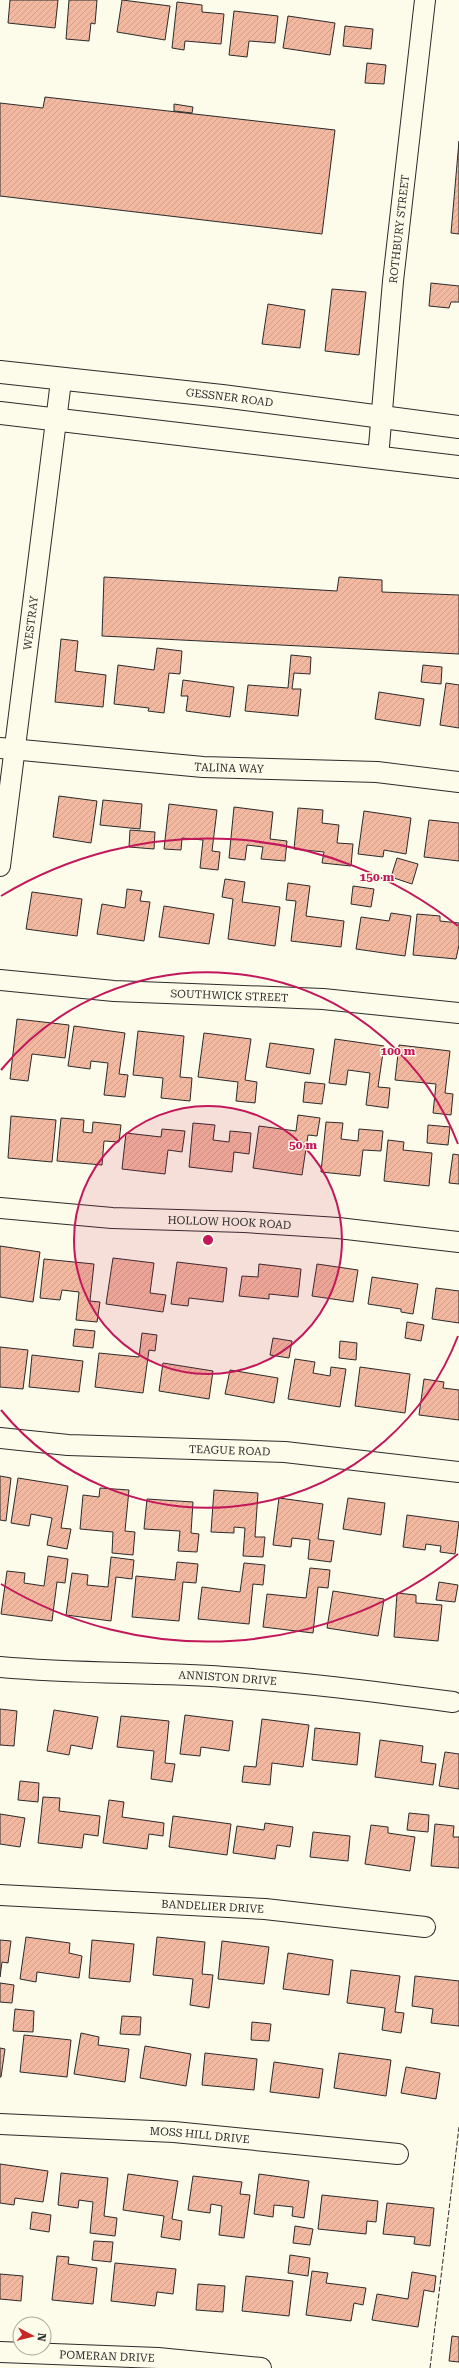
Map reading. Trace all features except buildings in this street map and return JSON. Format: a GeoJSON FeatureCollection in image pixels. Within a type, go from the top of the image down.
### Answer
{"type":"FeatureCollection","features":[{"type":"Feature","properties":{"kind":"main road","name":"GESSNER ROAD"},"geometry":{"type":"LineString","coordinates":[[0,372],[62,381],[222,396],[459,427]]}},
{"type":"Feature","properties":{"kind":"main road"},"geometry":{"type":"LineString","coordinates":[[0,413],[56,421],[459,467]]}},
{"type":"Feature","properties":{"kind":"street","name":"ROTHBURY STREET"},"geometry":{"type":"LineString","coordinates":[[378,458],[393,281],[425,0]]}},
{"type":"Feature","properties":{"kind":"street","name":"WESTRAY"},"geometry":{"type":"LineString","coordinates":[[0,866],[7,749],[33,612],[62,381]]}},
{"type":"Feature","properties":{"kind":"street","name":"TALINA WAY"},"geometry":{"type":"LineString","coordinates":[[7,749],[203,767],[378,772],[459,782]]}},
{"type":"Feature","properties":{"kind":"street","name":"SOUTHWICK STREET"},"geometry":{"type":"LineString","coordinates":[[0,980],[114,991],[323,999],[459,1012]]}},
{"type":"Feature","properties":{"kind":"street","name":"HOLLOW HOOK ROAD"},"geometry":{"type":"LineString","coordinates":[[0,1208],[112,1218],[244,1222],[338,1228],[459,1242]]}},
{"type":"Feature","properties":{"kind":"street","name":"TEAGUE ROAD"},"geometry":{"type":"LineString","coordinates":[[0,1438],[68,1445],[285,1452],[459,1472]]}},
{"type":"Feature","properties":{"kind":"street","name":"ANNISTON DRIVE"},"geometry":{"type":"LineString","coordinates":[[0,1667],[127,1674],[224,1677],[334,1687],[453,1702]]}},
{"type":"Feature","properties":{"kind":"street","name":"BANDELIER DRIVE"},"geometry":{"type":"LineString","coordinates":[[0,1895],[265,1909],[425,1927]]}},
{"type":"Feature","properties":{"kind":"street","name":"MOSS HILL DRIVE"},"geometry":{"type":"LineString","coordinates":[[0,2124],[174,2132],[398,2154]]}},
{"type":"Feature","properties":{"kind":"street","name":"POMERAN DRIVE"},"geometry":{"type":"LineString","coordinates":[[0,2352],[158,2358],[261,2368]]}},
{"type":"Feature","properties":{"kind":"fence"},"geometry":{"type":"LineString","coordinates":[[430,2368],[459,2127]]}}]}
